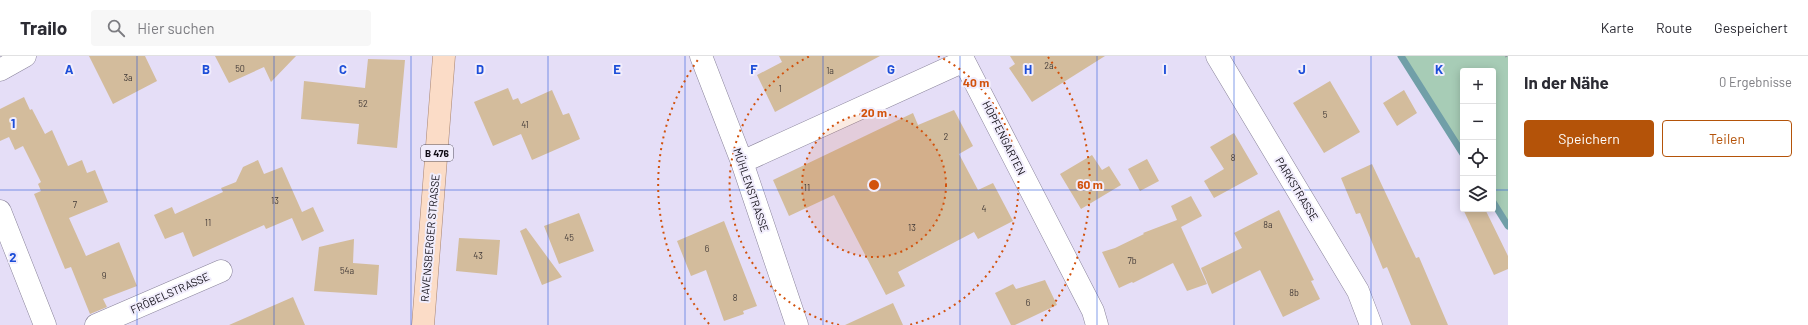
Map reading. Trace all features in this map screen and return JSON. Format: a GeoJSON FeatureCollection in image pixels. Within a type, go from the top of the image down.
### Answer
{"type":"FeatureCollection","features":[{"type":"Feature","properties":{"kind":"main road","name":"RAVENSBERGER STRASSE"},"geometry":{"type":"LineString","coordinates":[[423,325],[444,56]]}},
{"type":"Feature","properties":{"kind":"street"},"geometry":{"type":"LineString","coordinates":[[0,70],[25,56]]}},
{"type":"Feature","properties":{"kind":"street","name":"MÜHLENSTRASSE"},"geometry":{"type":"LineString","coordinates":[[700,56],[742,162],[797,325]]}},
{"type":"Feature","properties":{"kind":"street","name":"PARKSTRASSE"},"geometry":{"type":"LineString","coordinates":[[1217,56],[1358,291],[1371,325]]}},
{"type":"Feature","properties":{"kind":"street","name":"HOPFENGARTEN"},"geometry":{"type":"LineString","coordinates":[[742,162],[968,59],[1093,311],[1097,325]]}},
{"type":"Feature","properties":{"kind":"street"},"geometry":{"type":"LineString","coordinates":[[0,211],[45,325]]}},
{"type":"Feature","properties":{"kind":"street","name":"FRÖBELSTRASSE"},"geometry":{"type":"LineString","coordinates":[[96,325],[221,270]]}},
{"type":"Feature","properties":{"kind":"green space"},"geometry":{"type":"Polygon","coordinates":[[[1401,56],[1508,56],[1508,226],[1496,207],[1496,68],[1460,68],[1460,149],[1401,56]]]}},
{"type":"Feature","properties":{"kind":"building"},"geometry":{"type":"Polygon","coordinates":[[[89,56],[145,56],[157,81],[113,104],[89,56]]]}},
{"type":"Feature","properties":{"kind":"building"},"geometry":{"type":"Polygon","coordinates":[[[215,56],[296,56],[271,82],[264,67],[229,83],[215,56]]]}},
{"type":"Feature","properties":{"kind":"building"},"geometry":{"type":"Polygon","coordinates":[[[779,56],[880,56],[775,112],[757,75],[782,62],[779,56]]]}},
{"type":"Feature","properties":{"kind":"building"},"geometry":{"type":"Polygon","coordinates":[[[1010,56],[1105,56],[1032,102],[1009,68],[1015,64],[1010,56]]]}},
{"type":"Feature","properties":{"kind":"building"},"geometry":{"type":"Polygon","coordinates":[[[368,59],[405,60],[397,148],[357,144],[359,124],[301,119],[304,81],[365,88],[368,59]]]}},
{"type":"Feature","properties":{"kind":"building"},"geometry":{"type":"Polygon","coordinates":[[[1330,81],[1360,132],[1324,153],[1293,103],[1330,81]]]}},
{"type":"Feature","properties":{"kind":"building"},"geometry":{"type":"Polygon","coordinates":[[[508,88],[513,100],[518,98],[521,104],[552,90],[563,115],[569,113],[580,139],[532,160],[521,134],[493,146],[474,102],[508,88]]]}},
{"type":"Feature","properties":{"kind":"building"},"geometry":{"type":"Polygon","coordinates":[[[1404,90],[1417,113],[1397,126],[1383,103],[1404,90]]]}},
{"type":"Feature","properties":{"kind":"building"},"geometry":{"type":"Polygon","coordinates":[[[24,97],[45,134],[52,130],[68,166],[82,160],[87,173],[95,170],[108,202],[69,218],[86,256],[119,242],[137,286],[103,299],[107,307],[90,314],[71,267],[65,269],[34,194],[41,191],[38,184],[41,182],[23,146],[15,150],[9,137],[0,141],[0,109],[24,97]]]}},
{"type":"Feature","properties":{"kind":"building"},"geometry":{"type":"Polygon","coordinates":[[[954,110],[973,146],[959,154],[978,190],[993,183],[1013,221],[978,239],[974,232],[898,272],[905,286],[886,295],[834,195],[789,216],[773,180],[913,113],[918,125],[954,110]]]}},
{"type":"Feature","properties":{"kind":"building"},"geometry":{"type":"Polygon","coordinates":[[[1234,133],[1258,174],[1214,198],[1204,181],[1224,169],[1210,147],[1234,133]]]}},
{"type":"Feature","properties":{"kind":"building"},"geometry":{"type":"Polygon","coordinates":[[[1092,155],[1102,170],[1109,166],[1121,185],[1081,209],[1060,174],[1092,155]]]}},
{"type":"Feature","properties":{"kind":"building"},"geometry":{"type":"Polygon","coordinates":[[[1147,159],[1159,181],[1140,191],[1128,169],[1147,159]]]}},
{"type":"Feature","properties":{"kind":"building"},"geometry":{"type":"Polygon","coordinates":[[[258,160],[264,174],[282,167],[302,212],[313,207],[324,231],[302,241],[292,218],[266,229],[264,225],[193,257],[183,232],[165,239],[154,215],[172,207],[175,214],[223,192],[221,188],[236,182],[243,167],[258,160]]]}},
{"type":"Feature","properties":{"kind":"building"},"geometry":{"type":"Polygon","coordinates":[[[1372,164],[1416,258],[1419,257],[1448,325],[1411,325],[1387,267],[1383,269],[1360,213],[1356,214],[1341,178],[1372,164]]]}},
{"type":"Feature","properties":{"kind":"building"},"geometry":{"type":"Polygon","coordinates":[[[1191,196],[1202,216],[1181,227],[1207,284],[1187,291],[1173,263],[1133,283],[1132,282],[1119,288],[1102,252],[1115,248],[1144,234],[1143,233],[1177,220],[1171,206],[1191,196]]]}},
{"type":"Feature","properties":{"kind":"building"},"geometry":{"type":"Polygon","coordinates":[[[1279,210],[1314,280],[1311,281],[1320,299],[1283,317],[1260,270],[1212,294],[1201,268],[1242,248],[1234,233],[1279,210]]]}},
{"type":"Feature","properties":{"kind":"building"},"geometry":{"type":"Polygon","coordinates":[[[1464,212],[1486,212],[1508,256],[1508,269],[1494,275],[1464,212]]]}},
{"type":"Feature","properties":{"kind":"building"},"geometry":{"type":"Polygon","coordinates":[[[579,213],[594,251],[559,264],[544,226],[579,213]]]}},
{"type":"Feature","properties":{"kind":"building"},"geometry":{"type":"Polygon","coordinates":[[[724,221],[757,306],[743,311],[744,314],[724,321],[706,270],[691,276],[677,241],[724,221]]]}},
{"type":"Feature","properties":{"kind":"building"},"geometry":{"type":"Polygon","coordinates":[[[526,228],[562,277],[542,285],[520,231],[526,228]]]}},
{"type":"Feature","properties":{"kind":"building"},"geometry":{"type":"Polygon","coordinates":[[[459,238],[500,240],[497,275],[456,271],[459,238]]]}},
{"type":"Feature","properties":{"kind":"building"},"geometry":{"type":"Polygon","coordinates":[[[354,239],[353,263],[379,265],[377,295],[314,291],[319,247],[354,239]]]}},
{"type":"Feature","properties":{"kind":"building"},"geometry":{"type":"Polygon","coordinates":[[[1045,280],[1057,305],[1015,325],[1011,325],[995,293],[1013,284],[1016,289],[1045,280]]]}},
{"type":"Feature","properties":{"kind":"building"},"geometry":{"type":"Polygon","coordinates":[[[293,297],[305,325],[229,325],[293,297]]]}},
{"type":"Feature","properties":{"kind":"building"},"geometry":{"type":"Polygon","coordinates":[[[893,303],[903,325],[845,325],[893,303]]]}},
{"type":"Feature","properties":{"kind":"waterway"},"geometry":{"type":"LineString","coordinates":[[1401,56],[1460,149]]}},
{"type":"Feature","properties":{"kind":"waterway"},"geometry":{"type":"LineString","coordinates":[[1496,207],[1508,226]]}}]}
